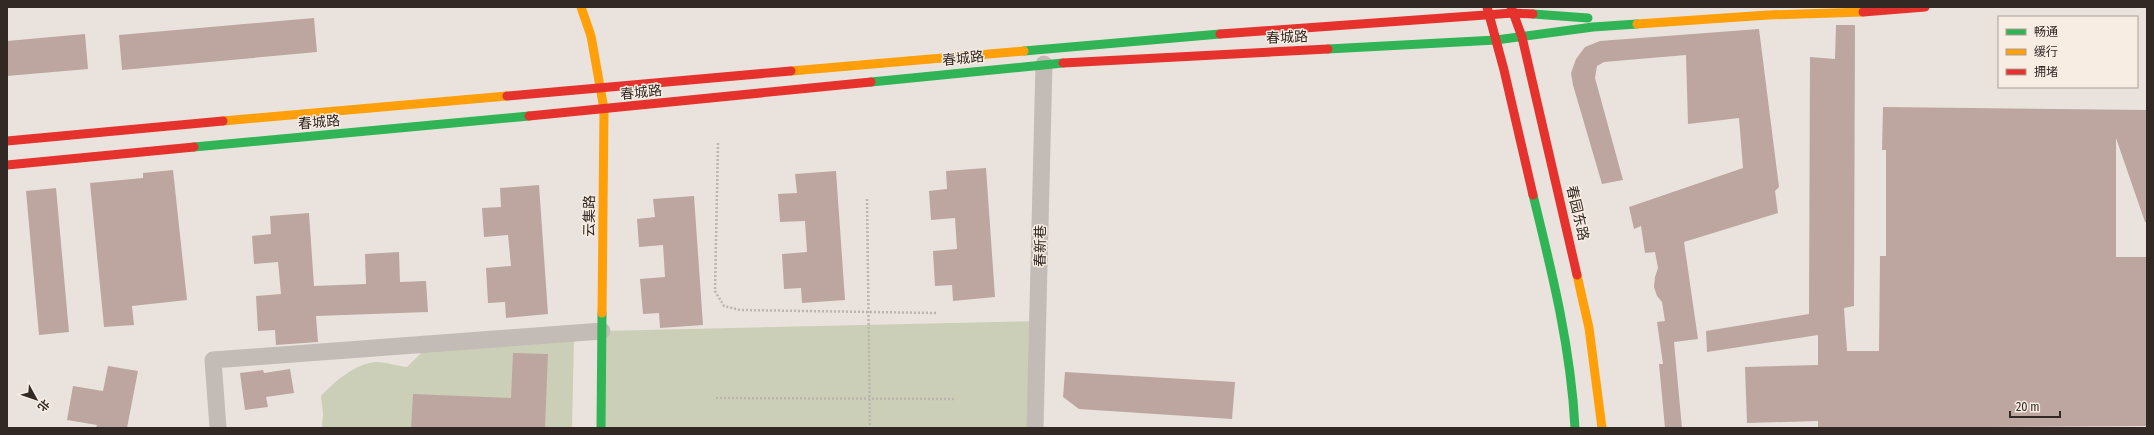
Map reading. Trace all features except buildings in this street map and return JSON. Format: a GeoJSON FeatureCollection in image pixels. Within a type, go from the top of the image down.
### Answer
{"type":"FeatureCollection","features":[{"type":"Feature","properties":{"kind":"street","name":"云集路"},"geometry":{"type":"LineString","coordinates":[[582,7],[591,36],[604,109],[601,428]]}},
{"type":"Feature","properties":{"kind":"street","name":"春城路"},"geometry":{"type":"LineString","coordinates":[[7,165],[604,109],[1044,64],[1496,40],[1593,26],[1768,15],[1888,11],[1925,7]]}},
{"type":"Feature","properties":{"kind":"street","name":"春城路"},"geometry":{"type":"LineString","coordinates":[[7,141],[601,87],[1488,11],[1512,10],[1592,18],[1616,16]]}},
{"type":"Feature","properties":{"kind":"street","name":"春园东路"},"geometry":{"type":"LineString","coordinates":[[1512,10],[1522,37],[1589,328],[1602,409],[1602,428]]}},
{"type":"Feature","properties":{"kind":"street"},"geometry":{"type":"LineString","coordinates":[[1488,11],[1539,218],[1563,330],[1574,406],[1575,428]]}},
{"type":"Feature","properties":{"kind":"street","name":"春新巷"},"geometry":{"type":"LineString","coordinates":[[1035,428],[1044,64]]}},
{"type":"Feature","properties":{"kind":"street"},"geometry":{"type":"LineString","coordinates":[[218,428],[213,360],[602,331]]}},
{"type":"Feature","properties":{"kind":"path"},"geometry":{"type":"LineString","coordinates":[[718,143],[715,291],[724,306],[740,310],[868,314],[937,313]]}},
{"type":"Feature","properties":{"kind":"path"},"geometry":{"type":"LineString","coordinates":[[867,199],[870,428]]}},
{"type":"Feature","properties":{"kind":"path"},"geometry":{"type":"LineString","coordinates":[[716,398],[870,398],[954,400]]}},
{"type":"Feature","properties":{"kind":"green space"},"geometry":{"type":"Polygon","coordinates":[[[1038,321],[1035,428],[601,428],[602,331],[1038,321]]]}},
{"type":"Feature","properties":{"kind":"green space"},"geometry":{"type":"Polygon","coordinates":[[[574,340],[572,428],[322,428],[323,414],[321,396],[346,374],[368,363],[376,362],[407,367],[422,352],[574,340]]]}},
{"type":"Feature","properties":{"kind":"traffic: fast"},"geometry":{"type":"LineString","coordinates":[[1533,14],[1588,18]]}},
{"type":"Feature","properties":{"kind":"traffic: fast"},"geometry":{"type":"LineString","coordinates":[[1328,49],[1496,40],[1593,27],[1637,24]]}},
{"type":"Feature","properties":{"kind":"traffic: fast"},"geometry":{"type":"LineString","coordinates":[[1024,51],[1220,34]]}},
{"type":"Feature","properties":{"kind":"traffic: fast"},"geometry":{"type":"LineString","coordinates":[[871,82],[1063,63]]}},
{"type":"Feature","properties":{"kind":"traffic: fast"},"geometry":{"type":"LineString","coordinates":[[194,147],[529,116]]}},
{"type":"Feature","properties":{"kind":"traffic: fast"},"geometry":{"type":"LineString","coordinates":[[1533,195],[1560,310],[1573,398],[1575,428]]}},
{"type":"Feature","properties":{"kind":"traffic: fast"},"geometry":{"type":"LineString","coordinates":[[601,428],[602,313]]}},
{"type":"Feature","properties":{"kind":"traffic: slow"},"geometry":{"type":"LineString","coordinates":[[581,7],[591,36],[604,109],[602,313]]}},
{"type":"Feature","properties":{"kind":"traffic: slow"},"geometry":{"type":"LineString","coordinates":[[1637,24],[1768,15],[1863,12]]}},
{"type":"Feature","properties":{"kind":"traffic: slow"},"geometry":{"type":"LineString","coordinates":[[791,71],[1024,51]]}},
{"type":"Feature","properties":{"kind":"traffic: slow"},"geometry":{"type":"LineString","coordinates":[[223,121],[507,96]]}},
{"type":"Feature","properties":{"kind":"traffic: slow"},"geometry":{"type":"LineString","coordinates":[[1577,275],[1589,328],[1602,428]]}},
{"type":"Feature","properties":{"kind":"traffic: jam"},"geometry":{"type":"LineString","coordinates":[[1487,7],[1504,70],[1533,195]]}},
{"type":"Feature","properties":{"kind":"traffic: jam"},"geometry":{"type":"LineString","coordinates":[[1511,7],[1522,37],[1577,275]]}},
{"type":"Feature","properties":{"kind":"traffic: jam"},"geometry":{"type":"LineString","coordinates":[[1863,12],[1925,7]]}},
{"type":"Feature","properties":{"kind":"traffic: jam"},"geometry":{"type":"LineString","coordinates":[[1220,34],[1513,13],[1533,14]]}},
{"type":"Feature","properties":{"kind":"traffic: jam"},"geometry":{"type":"LineString","coordinates":[[1063,63],[1328,49]]}},
{"type":"Feature","properties":{"kind":"traffic: jam"},"geometry":{"type":"LineString","coordinates":[[507,96],[791,71]]}},
{"type":"Feature","properties":{"kind":"traffic: jam"},"geometry":{"type":"LineString","coordinates":[[529,116],[871,82]]}},
{"type":"Feature","properties":{"kind":"traffic: jam"},"geometry":{"type":"LineString","coordinates":[[7,141],[223,121]]}},
{"type":"Feature","properties":{"kind":"traffic: jam"},"geometry":{"type":"LineString","coordinates":[[7,165],[194,147]]}}]}
